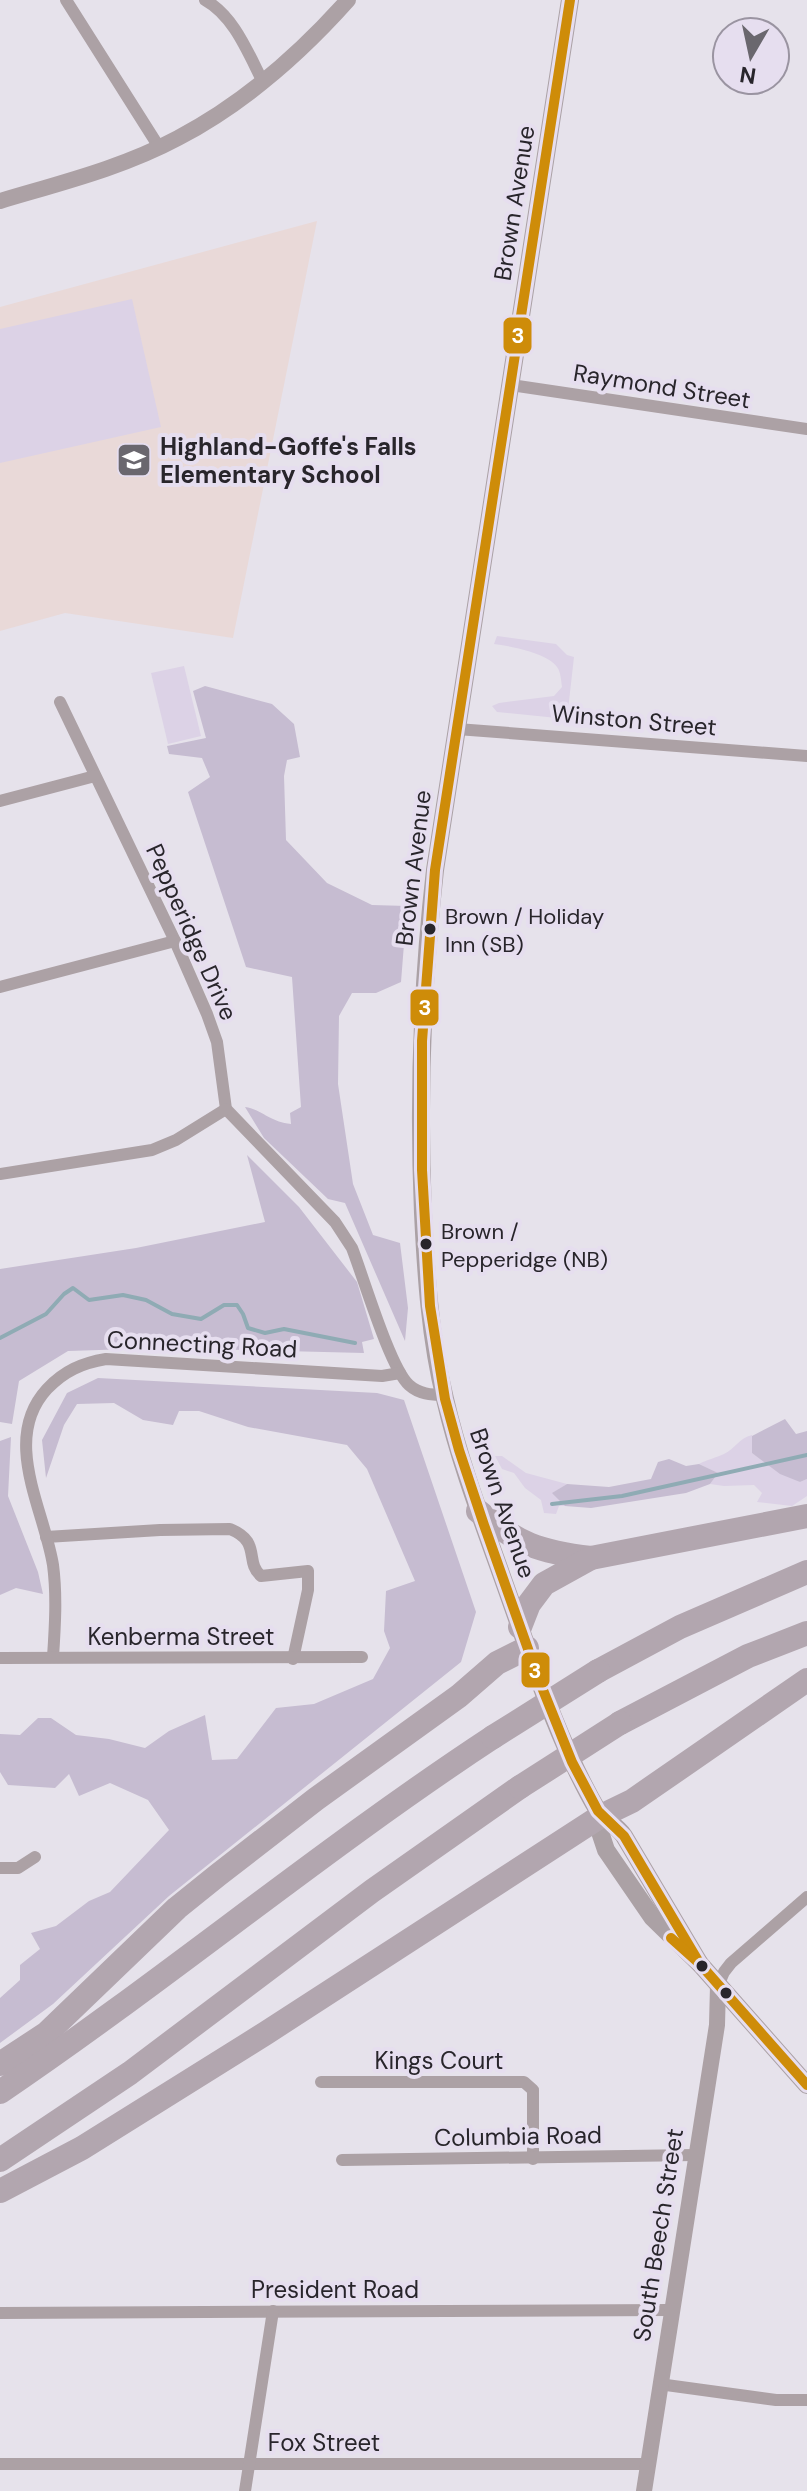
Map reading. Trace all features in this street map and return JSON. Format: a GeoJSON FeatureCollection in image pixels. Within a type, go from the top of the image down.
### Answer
{"type":"FeatureCollection","features":[{"type":"Feature","properties":{"kind":"highway"},"geometry":{"type":"LineString","coordinates":[[478,1511],[513,1538],[536,1548],[591,1558]]}},
{"type":"Feature","properties":{"kind":"highway"},"geometry":{"type":"LineString","coordinates":[[0,2064],[47,2033],[177,1908],[316,1799],[459,1696],[497,1663],[524,1638],[529,1604],[544,1584],[591,1558],[807,1516]]}},
{"type":"Feature","properties":{"kind":"highway"},"geometry":{"type":"LineString","coordinates":[[0,2092],[104,2020],[411,1791],[493,1737],[598,1671],[680,1627],[807,1572]]}},
{"type":"Feature","properties":{"kind":"highway"},"geometry":{"type":"LineString","coordinates":[[0,2160],[130,2073],[372,1891],[520,1787],[620,1723],[748,1656],[807,1633]]}},
{"type":"Feature","properties":{"kind":"highway"},"geometry":{"type":"LineString","coordinates":[[0,2191],[82,2148],[266,2033],[601,1816],[632,1801],[807,1680]]}},
{"type":"Feature","properties":{"kind":"main road","name":"Brown Avenue"},"geometry":{"type":"LineString","coordinates":[[570,0],[437,855],[429,929],[420,1086],[426,1273],[444,1395],[463,1466],[563,1738],[601,1816],[602,1840],[613,1862],[652,1917],[700,1964],[807,2085]]}},
{"type":"Feature","properties":{"kind":"street"},"geometry":{"type":"LineString","coordinates":[[66,0],[159,147]]}},
{"type":"Feature","properties":{"kind":"street"},"geometry":{"type":"LineString","coordinates":[[205,0],[228,21],[263,82]]}},
{"type":"Feature","properties":{"kind":"street"},"geometry":{"type":"LineString","coordinates":[[0,201],[111,168],[159,147],[223,112],[263,82],[348,0]]}},
{"type":"Feature","properties":{"kind":"street","name":"Raymond Street"},"geometry":{"type":"LineString","coordinates":[[511,385],[807,429]]}},
{"type":"Feature","properties":{"kind":"street","name":"Pepperidge Drive"},"geometry":{"type":"LineString","coordinates":[[60,702],[207,1014],[217,1042],[226,1109]]}},
{"type":"Feature","properties":{"kind":"street","name":"Winston Street"},"geometry":{"type":"LineString","coordinates":[[457,729],[807,756]]}},
{"type":"Feature","properties":{"kind":"street"},"geometry":{"type":"LineString","coordinates":[[0,801],[95,776]]}},
{"type":"Feature","properties":{"kind":"street"},"geometry":{"type":"LineString","coordinates":[[0,987],[175,941]]}},
{"type":"Feature","properties":{"kind":"street"},"geometry":{"type":"LineString","coordinates":[[0,1174],[152,1150],[176,1140],[226,1109],[344,1235],[352,1248],[400,1373],[411,1387],[423,1394],[444,1395]]}},
{"type":"Feature","properties":{"kind":"street","name":"Connecting Road"},"geometry":{"type":"LineString","coordinates":[[53,1657],[53,1565],[27,1459],[27,1429],[36,1403],[44,1392],[76,1366],[106,1359],[382,1376],[400,1373]]}},
{"type":"Feature","properties":{"kind":"street"},"geometry":{"type":"LineString","coordinates":[[46,1537],[160,1530],[230,1529],[237,1532],[251,1547],[254,1569],[261,1576],[308,1571],[308,1590],[293,1659]]}},
{"type":"Feature","properties":{"kind":"street","name":"Kenberma Street"},"geometry":{"type":"LineString","coordinates":[[0,1658],[362,1657]]}},
{"type":"Feature","properties":{"kind":"street"},"geometry":{"type":"LineString","coordinates":[[0,1868],[18,1868],[35,1857]]}},
{"type":"Feature","properties":{"kind":"street"},"geometry":{"type":"LineString","coordinates":[[718,1986],[731,1963],[807,1897]]}},
{"type":"Feature","properties":{"kind":"street","name":"South Beech Street"},"geometry":{"type":"LineString","coordinates":[[644,2491],[717,2025],[718,1986]]}},
{"type":"Feature","properties":{"kind":"street","name":"Kings Court"},"geometry":{"type":"LineString","coordinates":[[321,2082],[524,2082],[533,2090],[533,2159]]}},
{"type":"Feature","properties":{"kind":"street","name":"Columbia Road"},"geometry":{"type":"LineString","coordinates":[[342,2160],[695,2155]]}},
{"type":"Feature","properties":{"kind":"street","name":"President Road"},"geometry":{"type":"LineString","coordinates":[[0,2313],[671,2310]]}},
{"type":"Feature","properties":{"kind":"street"},"geometry":{"type":"LineString","coordinates":[[245,2491],[273,2311]]}},
{"type":"Feature","properties":{"kind":"street"},"geometry":{"type":"LineString","coordinates":[[659,2384],[776,2400],[807,2400]]}},
{"type":"Feature","properties":{"kind":"street","name":"Fox Street"},"geometry":{"type":"LineString","coordinates":[[0,2464],[648,2464]]}},
{"type":"Feature","properties":{"kind":"shaded area","name":"Highland-Goffe's Falls Elementary School"},"geometry":{"type":"Polygon","coordinates":[[[317,221],[233,638],[65,613],[0,631],[0,307],[317,221]]]}},
{"type":"Feature","properties":{"kind":"shaded area"},"geometry":{"type":"Polygon","coordinates":[[[132,299],[161,427],[0,463],[0,329],[132,299]]]}},
{"type":"Feature","properties":{"kind":"shaded area"},"geometry":{"type":"Polygon","coordinates":[[[497,636],[556,644],[567,655],[574,657],[567,719],[497,712],[492,706],[554,696],[562,687],[559,671],[552,662],[528,651],[494,644],[497,636]]]}},
{"type":"Feature","properties":{"kind":"shaded area"},"geometry":{"type":"Polygon","coordinates":[[[184,666],[201,736],[168,744],[151,673],[184,666]]]}},
{"type":"Feature","properties":{"kind":"shaded area"},"geometry":{"type":"Polygon","coordinates":[[[205,686],[272,704],[294,724],[300,757],[287,760],[284,776],[286,840],[327,883],[372,905],[407,906],[401,982],[376,993],[352,993],[339,1016],[338,1084],[353,1184],[373,1235],[400,1243],[408,1308],[405,1341],[345,1203],[328,1199],[264,1138],[245,1107],[291,1124],[290,1113],[301,1107],[292,977],[246,967],[188,792],[210,777],[202,758],[169,754],[167,746],[206,738],[193,691],[205,686]]]}},
{"type":"Feature","properties":{"kind":"shaded area"},"geometry":{"type":"Polygon","coordinates":[[[247,1155],[299,1207],[357,1282],[374,1339],[362,1342],[364,1353],[162,1348],[68,1351],[19,1381],[12,1424],[0,1422],[0,1269],[136,1248],[265,1222],[247,1155]]]}},
{"type":"Feature","properties":{"kind":"shaded area"},"geometry":{"type":"Polygon","coordinates":[[[98,1378],[377,1393],[404,1400],[476,1612],[461,1662],[169,1896],[53,2004],[0,2043],[0,1998],[20,1980],[20,1965],[40,1949],[31,1933],[56,1926],[89,1901],[110,1892],[169,1830],[148,1800],[110,1783],[79,1796],[69,1774],[55,1788],[8,1785],[0,1772],[0,1734],[20,1735],[38,1718],[51,1718],[76,1735],[145,1748],[169,1731],[205,1715],[212,1760],[237,1759],[276,1708],[314,1704],[373,1679],[390,1648],[384,1631],[386,1591],[415,1581],[367,1469],[347,1445],[248,1427],[199,1411],[179,1411],[173,1425],[143,1420],[114,1403],[77,1404],[64,1425],[46,1478],[42,1440],[67,1393],[98,1378]]]}},
{"type":"Feature","properties":{"kind":"shaded area"},"geometry":{"type":"Polygon","coordinates":[[[785,1419],[796,1434],[807,1431],[807,1479],[800,1482],[780,1474],[752,1453],[752,1436],[785,1419]]]}},
{"type":"Feature","properties":{"kind":"shaded area"},"geometry":{"type":"Polygon","coordinates":[[[752,1435],[752,1453],[800,1482],[807,1479],[807,1496],[792,1506],[757,1502],[762,1493],[754,1485],[710,1484],[717,1473],[699,1464],[724,1454],[752,1435]]]}},
{"type":"Feature","properties":{"kind":"shaded area"},"geometry":{"type":"Polygon","coordinates":[[[11,1437],[8,1496],[38,1572],[43,1594],[16,1588],[0,1595],[0,1441],[11,1437]]]}},
{"type":"Feature","properties":{"kind":"shaded area"},"geometry":{"type":"Polygon","coordinates":[[[495,1456],[502,1456],[526,1473],[567,1484],[553,1493],[565,1506],[559,1506],[556,1514],[544,1513],[541,1500],[525,1488],[514,1473],[502,1469],[495,1456]]]}},
{"type":"Feature","properties":{"kind":"shaded area"},"geometry":{"type":"Polygon","coordinates":[[[669,1459],[686,1466],[699,1464],[718,1473],[710,1484],[686,1493],[591,1508],[565,1506],[552,1493],[567,1484],[609,1487],[651,1479],[658,1462],[669,1459]]]}},
{"type":"Feature","properties":{"kind":"waterway"},"geometry":{"type":"LineString","coordinates":[[0,1338],[46,1314],[73,1288],[89,1300],[123,1295],[146,1300],[172,1314],[201,1319],[224,1305],[237,1305],[248,1328],[265,1333],[284,1329],[355,1343]]}},
{"type":"Feature","properties":{"kind":"waterway"},"geometry":{"type":"LineString","coordinates":[[552,1504],[622,1496],[807,1455]]}},
{"type":"Feature","properties":{"kind":"transit line","name":"3"},"geometry":{"type":"LineString","coordinates":[[570,0],[435,870],[422,1041],[422,1170],[430,1306],[445,1399],[459,1450],[539,1680],[572,1762],[598,1811],[624,1836],[700,1964]]}},
{"type":"Feature","properties":{"kind":"transit line","name":"3"},"geometry":{"type":"LineString","coordinates":[[671,1938],[700,1964],[807,2085]]}},
{"type":"Feature","properties":{"kind":"place","name":"Highland-Goffe's Falls Elementary School"},"geometry":{"type":"Point","coordinates":[134,460]}},
{"type":"Feature","properties":{"kind":"place","name":"Brown / Holiday Inn (SB)"},"geometry":{"type":"Point","coordinates":[430,929]}},
{"type":"Feature","properties":{"kind":"place","name":"Brown / Pepperidge (NB)"},"geometry":{"type":"Point","coordinates":[426,1244]}}]}
